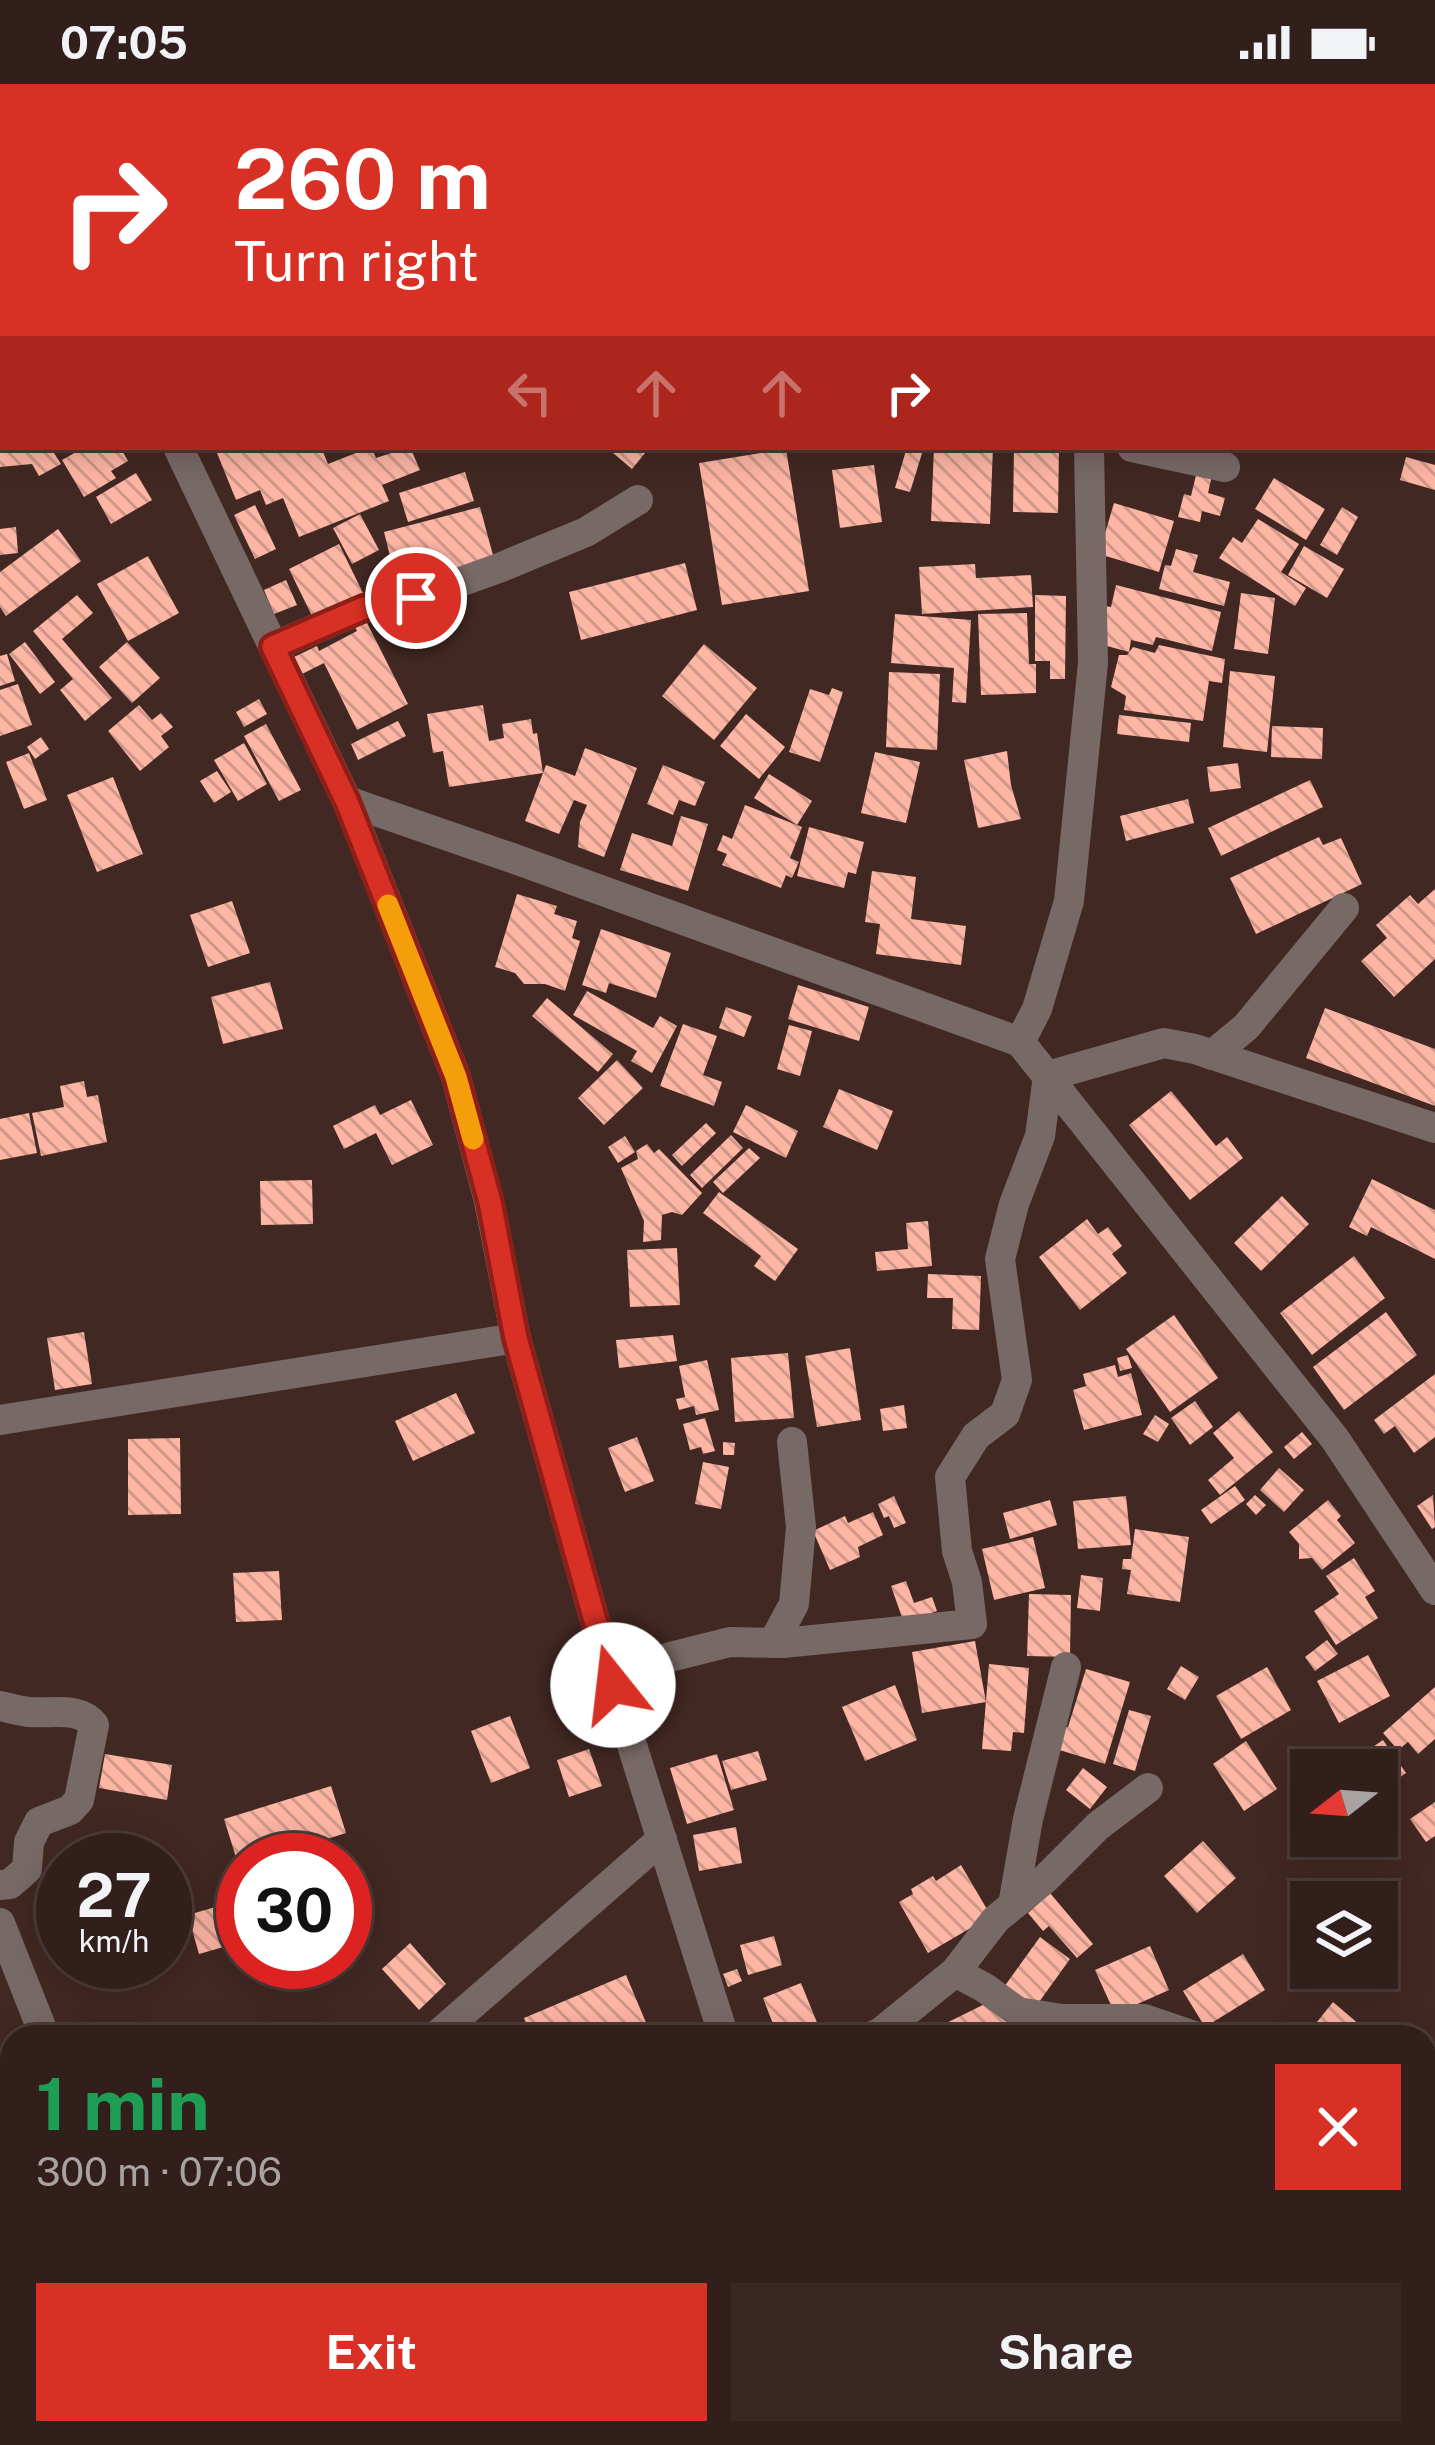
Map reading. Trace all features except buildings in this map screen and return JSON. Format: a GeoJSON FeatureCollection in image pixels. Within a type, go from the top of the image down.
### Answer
{"type":"FeatureCollection","features":[{"type":"Feature","properties":{"kind":"street"},"geometry":{"type":"LineString","coordinates":[[768,84],[778,84]]}},
{"type":"Feature","properties":{"kind":"street"},"geometry":{"type":"LineString","coordinates":[[179,450],[347,802],[456,1077],[490,1202],[516,1338],[613,1685],[720,2025]]}},
{"type":"Feature","properties":{"kind":"street"},"geometry":{"type":"LineString","coordinates":[[1020,1042],[1037,1009],[1069,902],[1093,663],[1089,450]]}},
{"type":"Feature","properties":{"kind":"street"},"geometry":{"type":"LineString","coordinates":[[1146,450],[1226,467]]}},
{"type":"Feature","properties":{"kind":"street"},"geometry":{"type":"LineString","coordinates":[[273,647],[364,608],[416,598],[499,568],[586,532],[638,500]]}},
{"type":"Feature","properties":{"kind":"street"},"geometry":{"type":"LineString","coordinates":[[347,802],[1020,1042],[1335,1439],[1435,1590]]}},
{"type":"Feature","properties":{"kind":"street"},"geometry":{"type":"LineString","coordinates":[[1212,1054],[1246,1027],[1344,908]]}},
{"type":"Feature","properties":{"kind":"street"},"geometry":{"type":"LineString","coordinates":[[1048,1076],[1164,1042],[1435,1128]]}},
{"type":"Feature","properties":{"kind":"street"},"geometry":{"type":"LineString","coordinates":[[613,1685],[670,1657],[730,1642],[773,1643],[972,1624],[957,1551],[950,1478],[976,1436],[1005,1414],[1017,1380],[1000,1259],[1014,1204],[1040,1136],[1048,1076]]}},
{"type":"Feature","properties":{"kind":"street"},"geometry":{"type":"LineString","coordinates":[[0,1420],[516,1338]]}},
{"type":"Feature","properties":{"kind":"street"},"geometry":{"type":"LineString","coordinates":[[773,1643],[794,1604],[796,1584],[801,1527],[792,1442]]}},
{"type":"Feature","properties":{"kind":"street"},"geometry":{"type":"LineString","coordinates":[[1013,1905],[1028,1820],[1066,1667]]}},
{"type":"Feature","properties":{"kind":"street"},"geometry":{"type":"LineString","coordinates":[[0,1706],[73,1713],[90,1718],[94,1726],[79,1800],[70,1810],[39,1822],[29,1842],[27,1869],[10,1884],[0,1885]]}},
{"type":"Feature","properties":{"kind":"street"},"geometry":{"type":"LineString","coordinates":[[890,2025],[955,1972],[996,1919],[1098,1826],[1148,1788]]}},
{"type":"Feature","properties":{"kind":"street"},"geometry":{"type":"LineString","coordinates":[[449,2025],[662,1839]]}},
{"type":"Feature","properties":{"kind":"street"},"geometry":{"type":"LineString","coordinates":[[0,1923],[39,2025]]}},
{"type":"Feature","properties":{"kind":"street"},"geometry":{"type":"LineString","coordinates":[[955,1972],[1018,2012],[1062,2020],[1144,2019],[1162,2025]]}},
{"type":"Feature","properties":{"kind":"slow traffic"},"geometry":{"type":"LineString","coordinates":[[388,905],[456,1077],[473,1139]]}},
{"type":"Feature","properties":{"kind":"route"},"geometry":{"type":"LineString","coordinates":[[416,598],[364,608],[273,647],[347,802],[456,1077],[490,1202],[516,1338],[613,1685]]}}]}
